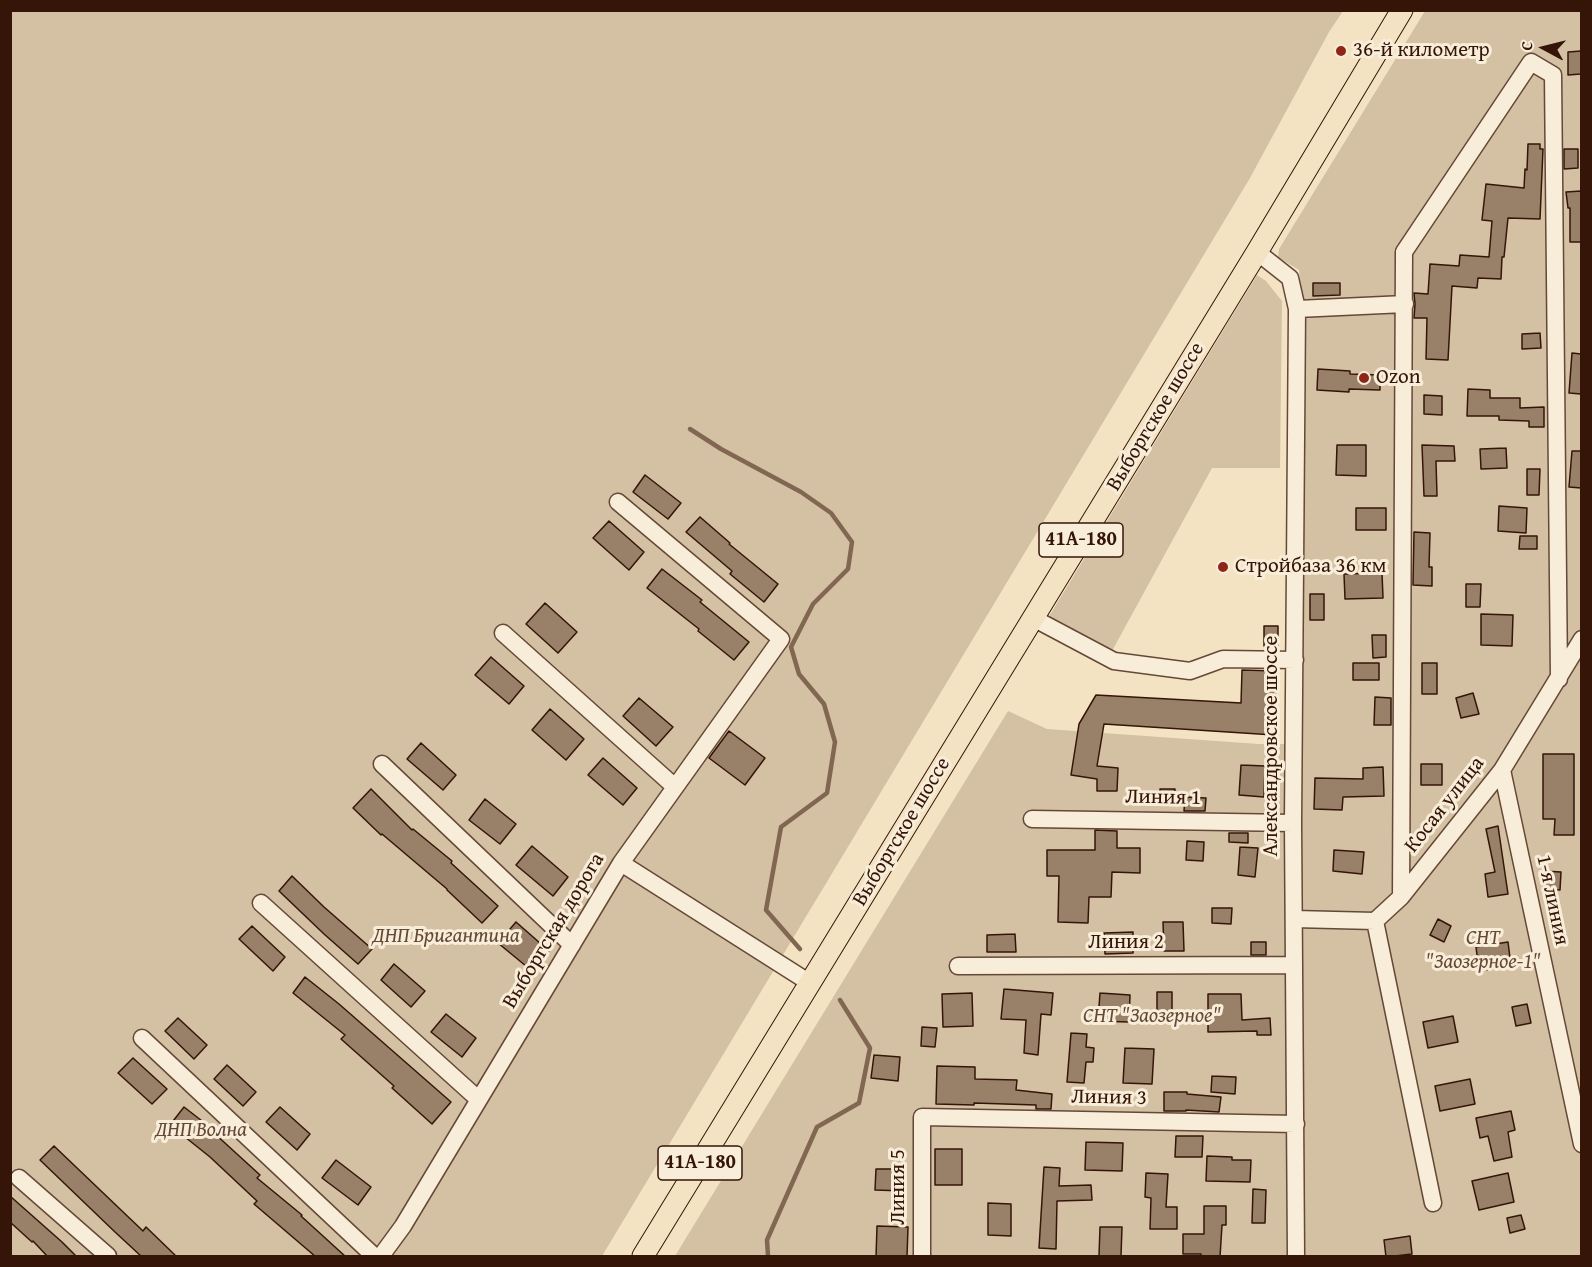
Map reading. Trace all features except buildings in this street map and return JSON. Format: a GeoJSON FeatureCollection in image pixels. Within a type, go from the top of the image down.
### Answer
{"type":"FeatureCollection","features":[{"type":"Feature","properties":{"kind":"main road","name":"Выборгское шоссе"},"geometry":{"type":"LineString","coordinates":[[643,1257],[1257,252],[1402,10]]}},
{"type":"Feature","properties":{"kind":"street"},"geometry":{"type":"LineString","coordinates":[[1401,897],[1404,252],[1531,62],[1553,75],[1558,679]]}},
{"type":"Feature","properties":{"kind":"street","name":"Александровское шоссе"},"geometry":{"type":"LineString","coordinates":[[1257,252],[1290,278],[1297,309],[1293,823],[1296,1257]]}},
{"type":"Feature","properties":{"kind":"street"},"geometry":{"type":"LineString","coordinates":[[1297,309],[1405,304]]}},
{"type":"Feature","properties":{"kind":"street","name":"Выборгская дорога"},"geometry":{"type":"LineString","coordinates":[[381,1257],[403,1226],[621,863],[781,639],[618,502]]}},
{"type":"Feature","properties":{"kind":"street"},"geometry":{"type":"LineString","coordinates":[[1033,618],[1114,661],[1190,671],[1223,660],[1295,660]]}},
{"type":"Feature","properties":{"kind":"street"},"geometry":{"type":"LineString","coordinates":[[503,633],[675,788]]}},
{"type":"Feature","properties":{"kind":"street","name":"Косая улица"},"geometry":{"type":"LineString","coordinates":[[1375,921],[1401,897],[1502,770],[1581,639]]}},
{"type":"Feature","properties":{"kind":"street"},"geometry":{"type":"LineString","coordinates":[[382,764],[572,945]]}},
{"type":"Feature","properties":{"kind":"street","name":"1-я линия"},"geometry":{"type":"LineString","coordinates":[[1502,770],[1581,1144]]}},
{"type":"Feature","properties":{"kind":"street","name":"Линия 1"},"geometry":{"type":"LineString","coordinates":[[1032,819],[1293,823]]}},
{"type":"Feature","properties":{"kind":"street"},"geometry":{"type":"LineString","coordinates":[[621,863],[810,983]]}},
{"type":"Feature","properties":{"kind":"street"},"geometry":{"type":"LineString","coordinates":[[261,903],[478,1099]]}},
{"type":"Feature","properties":{"kind":"street"},"geometry":{"type":"LineString","coordinates":[[1294,919],[1375,921],[1433,1203]]}},
{"type":"Feature","properties":{"kind":"street","name":"Линия 2"},"geometry":{"type":"LineString","coordinates":[[958,966],[1294,965]]}},
{"type":"Feature","properties":{"kind":"street"},"geometry":{"type":"LineString","coordinates":[[142,1038],[374,1257]]}},
{"type":"Feature","properties":{"kind":"street","name":"Линия 3"},"geometry":{"type":"LineString","coordinates":[[922,1117],[1296,1124]]}},
{"type":"Feature","properties":{"kind":"street","name":"Линия 5"},"geometry":{"type":"LineString","coordinates":[[922,1117],[922,1257]]}},
{"type":"Feature","properties":{"kind":"street"},"geometry":{"type":"LineString","coordinates":[[19,1178],[108,1257]]}},
{"type":"Feature","properties":{"kind":"green space"},"geometry":{"type":"Polygon","coordinates":[[[10,11],[1343,11],[1329,32],[1250,178],[602,1256],[11,1256],[10,11]]]}},
{"type":"Feature","properties":{"kind":"green space","name":"СНТ \"Заозерное\""},"geometry":{"type":"Polygon","coordinates":[[[1425,11],[1581,11],[1581,1256],[675,1256],[1008,711],[1047,729],[1259,744],[1294,744],[1296,306],[1300,280],[1299,270],[1278,257],[1279,249],[1425,11]]]}},
{"type":"Feature","properties":{"kind":"green space"},"geometry":{"type":"Polygon","coordinates":[[[1257,275],[1266,281],[1282,301],[1280,468],[1212,468],[1112,651],[1048,618],[1257,275]]]}},
{"type":"Feature","properties":{"kind":"waterway"},"geometry":{"type":"LineString","coordinates":[[690,429],[721,449],[801,492],[831,513],[852,542],[848,569],[813,604],[791,647],[799,674],[824,704],[835,742],[827,793],[781,827],[766,910],[800,949]]}},
{"type":"Feature","properties":{"kind":"waterway"},"geometry":{"type":"LineString","coordinates":[[768,1256],[767,1240],[817,1127],[859,1103],[870,1048],[840,1000]]}},
{"type":"Feature","properties":{"kind":"place","name":"36-й километр"},"geometry":{"type":"Point","coordinates":[1341,51]}},
{"type":"Feature","properties":{"kind":"place","name":"Ozon"},"geometry":{"type":"Point","coordinates":[1364,378]}},
{"type":"Feature","properties":{"kind":"place","name":"Стройбаза 36 км"},"geometry":{"type":"Point","coordinates":[1223,567]}},
{"type":"Feature","properties":{"kind":"park label","name":"ДНП Бригантина"},"geometry":{"type":"Point","coordinates":[446,937]}},
{"type":"Feature","properties":{"kind":"park label","name":"СНТ \"Заозерное-1\""},"geometry":{"type":"Point","coordinates":[1483,951]}},
{"type":"Feature","properties":{"kind":"park label","name":"ДНП Волна"},"geometry":{"type":"Point","coordinates":[201,1131]}}]}
